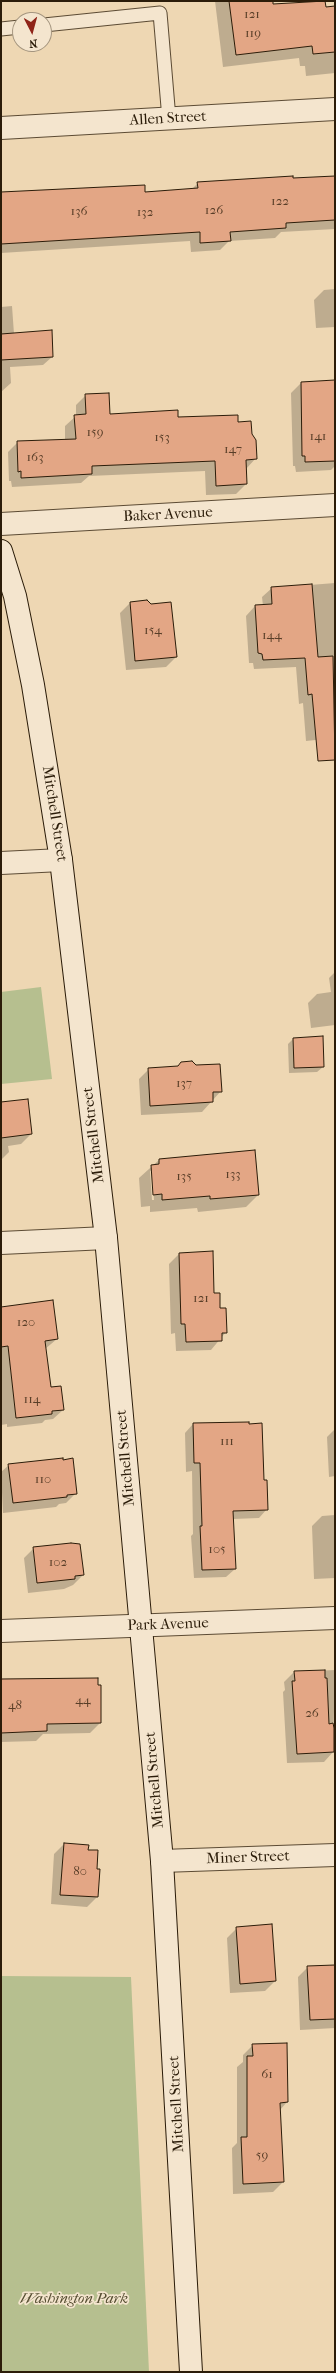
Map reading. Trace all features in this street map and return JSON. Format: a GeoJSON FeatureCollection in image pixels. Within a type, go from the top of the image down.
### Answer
{"type":"FeatureCollection","features":[{"type":"Feature","properties":{"kind":"main road","name":"Allen Street"},"geometry":{"type":"LineString","coordinates":[[1,128],[335,109]]}},
{"type":"Feature","properties":{"kind":"main road","name":"Baker Avenue"},"geometry":{"type":"LineString","coordinates":[[1,524],[335,505]]}},
{"type":"Feature","properties":{"kind":"main road","name":"Mitchell Street"},"geometry":{"type":"LineString","coordinates":[[1,551],[15,596],[33,685],[61,860],[106,1238],[162,1861],[191,2372]]}},
{"type":"Feature","properties":{"kind":"main road"},"geometry":{"type":"LineString","coordinates":[[1,863],[61,860]]}},
{"type":"Feature","properties":{"kind":"main road"},"geometry":{"type":"LineString","coordinates":[[1,1242],[106,1238]]}},
{"type":"Feature","properties":{"kind":"main road","name":"Park Avenue"},"geometry":{"type":"LineString","coordinates":[[1,1631],[335,1618]]}},
{"type":"Feature","properties":{"kind":"main road","name":"Miner Street"},"geometry":{"type":"LineString","coordinates":[[162,1861],[335,1855]]}},
{"type":"Feature","properties":{"kind":"lane"},"geometry":{"type":"LineString","coordinates":[[52,24],[160,13],[169,119]]}},
{"type":"Feature","properties":{"kind":"lane"},"geometry":{"type":"LineString","coordinates":[[1,29],[12,28]]}},
{"type":"Feature","properties":{"kind":"green space"},"geometry":{"type":"Polygon","coordinates":[[[41,987],[52,1079],[1,1084],[1,992],[41,987]]]}},
{"type":"Feature","properties":{"kind":"green space","name":"Washington Park"},"geometry":{"type":"Polygon","coordinates":[[[1,1976],[131,1977],[149,2372],[1,2372],[1,1976]]]}},
{"type":"Feature","properties":{"kind":"building"},"geometry":{"type":"Polygon","coordinates":[[[229,1],[273,1],[273,4],[325,1],[326,7],[335,6],[335,52],[313,54],[312,46],[236,55],[229,1]]]}},
{"type":"Feature","properties":{"kind":"building"},"geometry":{"type":"Polygon","coordinates":[[[293,176],[293,178],[335,176],[335,220],[286,223],[286,228],[230,232],[231,241],[200,243],[200,232],[1,244],[1,192],[145,185],[145,192],[198,188],[197,182],[293,176]]]}},
{"type":"Feature","properties":{"kind":"building"},"geometry":{"type":"Polygon","coordinates":[[[52,330],[53,357],[1,360],[1,334],[52,330]]]}},
{"type":"Feature","properties":{"kind":"building"},"geometry":{"type":"Polygon","coordinates":[[[335,380],[335,461],[305,462],[305,456],[302,456],[301,382],[335,380]]]}},
{"type":"Feature","properties":{"kind":"building"},"geometry":{"type":"Polygon","coordinates":[[[109,393],[110,414],[178,410],[178,417],[238,415],[238,422],[251,421],[252,434],[256,440],[257,459],[246,460],[247,484],[216,486],[215,461],[92,466],[92,474],[21,478],[21,471],[18,472],[17,441],[76,439],[74,415],[86,414],[85,394],[109,393]]]}},
{"type":"Feature","properties":{"kind":"building"},"geometry":{"type":"Polygon","coordinates":[[[312,584],[318,657],[333,656],[335,760],[318,761],[312,694],[308,695],[305,658],[263,660],[262,654],[258,653],[255,605],[272,604],[271,587],[312,584]]]}},
{"type":"Feature","properties":{"kind":"building"},"geometry":{"type":"Polygon","coordinates":[[[147,600],[151,604],[171,602],[177,657],[135,661],[130,602],[147,600]]]}},
{"type":"Feature","properties":{"kind":"building"},"geometry":{"type":"Polygon","coordinates":[[[323,1036],[324,1067],[294,1068],[293,1038],[323,1036]]]}},
{"type":"Feature","properties":{"kind":"building"},"geometry":{"type":"Polygon","coordinates":[[[192,1061],[196,1065],[220,1064],[222,1092],[213,1092],[213,1102],[150,1106],[148,1068],[178,1066],[181,1062],[192,1061]]]}},
{"type":"Feature","properties":{"kind":"building"},"geometry":{"type":"Polygon","coordinates":[[[28,1099],[32,1134],[1,1138],[1,1102],[28,1099]]]}},
{"type":"Feature","properties":{"kind":"building"},"geometry":{"type":"Polygon","coordinates":[[[255,1150],[259,1195],[210,1199],[210,1196],[162,1200],[162,1194],[153,1195],[151,1165],[159,1164],[159,1159],[255,1150]]]}},
{"type":"Feature","properties":{"kind":"building"},"geometry":{"type":"Polygon","coordinates":[[[213,1251],[214,1293],[220,1293],[220,1308],[226,1308],[227,1333],[222,1333],[222,1341],[186,1342],[185,1324],[181,1324],[179,1253],[213,1251]]]}},
{"type":"Feature","properties":{"kind":"building"},"geometry":{"type":"Polygon","coordinates":[[[53,1300],[58,1339],[45,1341],[51,1387],[61,1386],[64,1410],[52,1411],[52,1414],[16,1418],[8,1346],[1,1347],[1,1307],[53,1300]]]}},
{"type":"Feature","properties":{"kind":"building"},"geometry":{"type":"Polygon","coordinates":[[[249,1422],[249,1424],[262,1423],[264,1480],[267,1480],[268,1510],[233,1511],[236,1569],[202,1570],[200,1463],[194,1463],[193,1423],[249,1422]]]}},
{"type":"Feature","properties":{"kind":"building"},"geometry":{"type":"Polygon","coordinates":[[[63,1458],[63,1460],[73,1458],[77,1494],[67,1495],[67,1497],[13,1503],[8,1464],[63,1458]]]}},
{"type":"Feature","properties":{"kind":"building"},"geometry":{"type":"Polygon","coordinates":[[[71,1543],[80,1544],[84,1575],[75,1576],[75,1579],[37,1583],[33,1547],[71,1543]]]}},
{"type":"Feature","properties":{"kind":"building"},"geometry":{"type":"Polygon","coordinates":[[[325,1670],[325,1678],[327,1678],[329,1724],[333,1723],[334,1728],[334,1752],[297,1754],[292,1681],[295,1681],[294,1671],[325,1670]]]}},
{"type":"Feature","properties":{"kind":"building"},"geometry":{"type":"Polygon","coordinates":[[[98,1678],[98,1685],[101,1685],[101,1723],[47,1724],[47,1731],[1,1733],[1,1679],[98,1678]]]}},
{"type":"Feature","properties":{"kind":"building"},"geometry":{"type":"Polygon","coordinates":[[[64,1843],[89,1845],[88,1850],[98,1850],[97,1869],[100,1869],[98,1897],[60,1895],[64,1843]]]}},
{"type":"Feature","properties":{"kind":"building"},"geometry":{"type":"Polygon","coordinates":[[[272,1924],[276,1981],[240,1984],[236,1927],[272,1924]]]}},
{"type":"Feature","properties":{"kind":"building"},"geometry":{"type":"Polygon","coordinates":[[[335,1965],[335,2019],[310,2020],[307,1966],[335,1965]]]}},
{"type":"Feature","properties":{"kind":"building"},"geometry":{"type":"Polygon","coordinates":[[[287,2043],[288,2102],[280,2103],[284,2182],[243,2184],[241,2137],[247,2137],[247,2056],[253,2056],[252,2044],[287,2043]]]}}]}
